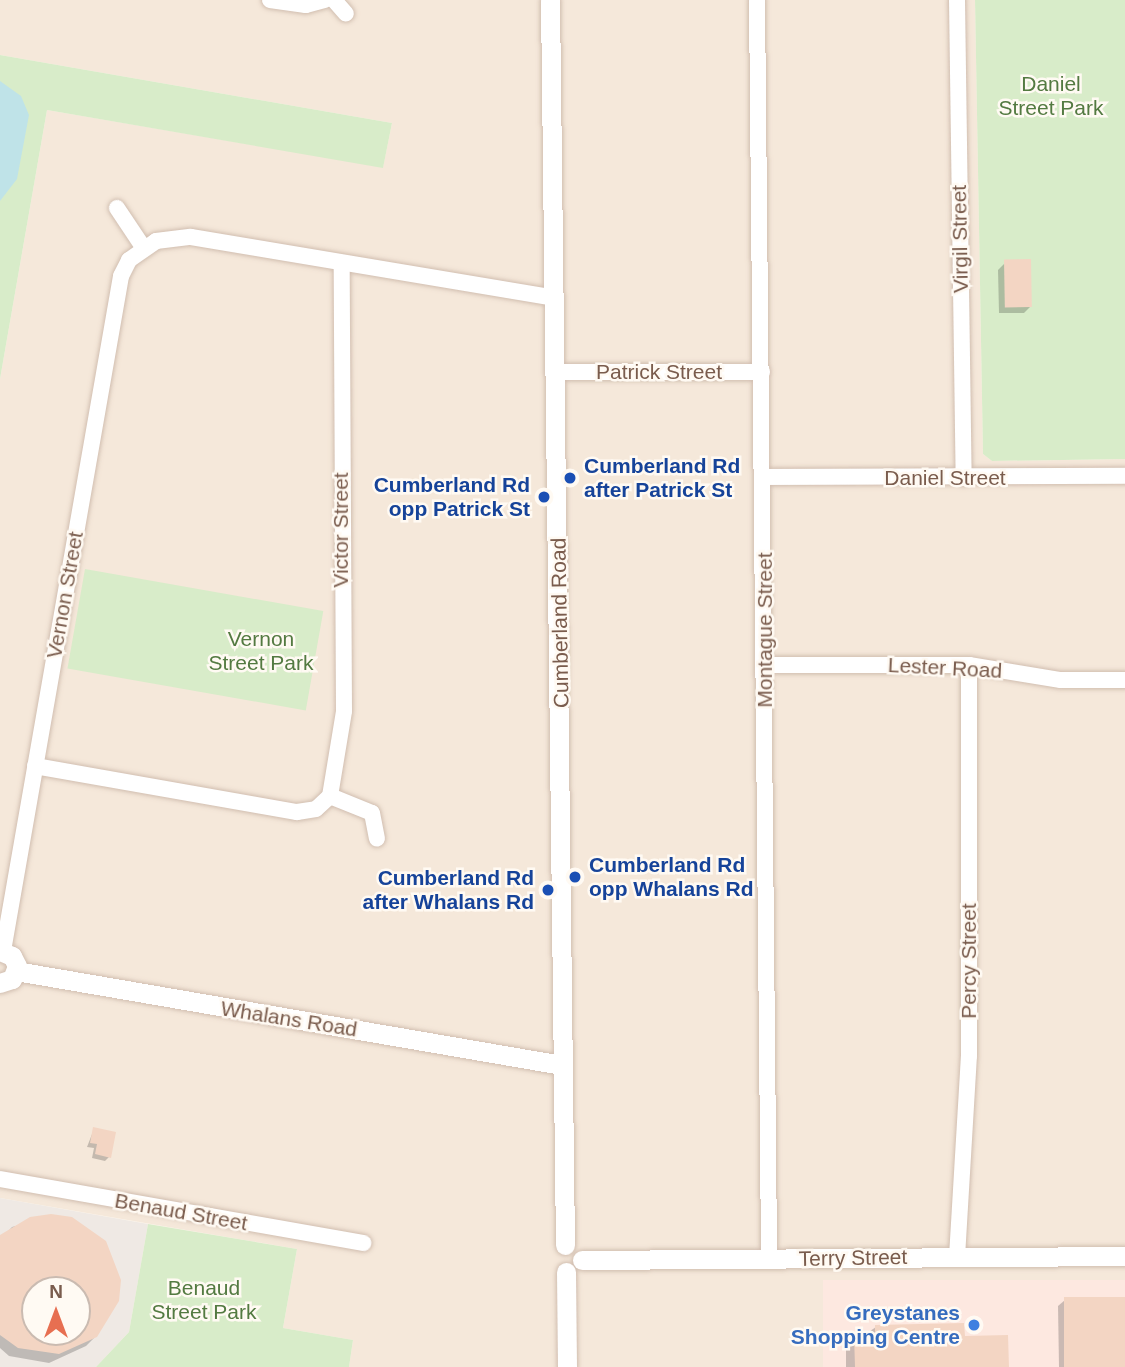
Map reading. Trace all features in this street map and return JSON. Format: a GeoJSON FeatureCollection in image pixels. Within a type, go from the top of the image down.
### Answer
{"type":"FeatureCollection","features":[{"type":"Feature","properties":{"kind":"street"},"geometry":{"type":"LineString","coordinates":[[270,0],[306,5],[324,0]]}},
{"type":"Feature","properties":{"kind":"street"},"geometry":{"type":"LineString","coordinates":[[334,0],[346,14]]}},
{"type":"Feature","properties":{"kind":"street","name":"Cumberland Road"},"geometry":{"type":"LineString","coordinates":[[550,0],[565,1245],[578,1249],[574,1266]]}},
{"type":"Feature","properties":{"kind":"street","name":"Montague Street"},"geometry":{"type":"LineString","coordinates":[[757,0],[764,477],[769,1259]]}},
{"type":"Feature","properties":{"kind":"street","name":"Virgil Street"},"geometry":{"type":"LineString","coordinates":[[957,0],[964,478]]}},
{"type":"Feature","properties":{"kind":"street"},"geometry":{"type":"LineString","coordinates":[[117,208],[143,247],[166,237],[191,237],[554,298]]}},
{"type":"Feature","properties":{"kind":"street","name":"Vernon Street"},"geometry":{"type":"LineString","coordinates":[[1,951],[121,276],[143,247]]}},
{"type":"Feature","properties":{"kind":"street","name":"Victor Street"},"geometry":{"type":"LineString","coordinates":[[330,796],[344,711],[342,263]]}},
{"type":"Feature","properties":{"kind":"street","name":"Patrick Street"},"geometry":{"type":"LineString","coordinates":[[555,372],[762,372]]}},
{"type":"Feature","properties":{"kind":"street","name":"Daniel Street"},"geometry":{"type":"LineString","coordinates":[[764,477],[1125,476]]}},
{"type":"Feature","properties":{"kind":"street","name":"Lester Road"},"geometry":{"type":"LineString","coordinates":[[765,665],[969,665],[1061,680],[1125,680]]}},
{"type":"Feature","properties":{"kind":"street","name":"Percy Street"},"geometry":{"type":"LineString","coordinates":[[957,1257],[970,1056],[969,665]]}},
{"type":"Feature","properties":{"kind":"street"},"geometry":{"type":"LineString","coordinates":[[35,766],[297,812],[316,809],[330,796],[372,813],[377,839]]}},
{"type":"Feature","properties":{"kind":"street"},"geometry":{"type":"LineString","coordinates":[[0,984],[16,971],[14,958],[1,951]]}},
{"type":"Feature","properties":{"kind":"street","name":"Whalans Road"},"geometry":{"type":"LineString","coordinates":[[16,971],[562,1065]]}},
{"type":"Feature","properties":{"kind":"street","name":"Benaud Street"},"geometry":{"type":"LineString","coordinates":[[0,1179],[363,1243]]}},
{"type":"Feature","properties":{"kind":"street","name":"Terry Street"},"geometry":{"type":"LineString","coordinates":[[574,1266],[769,1259],[1125,1256]]}},
{"type":"Feature","properties":{"kind":"street"},"geometry":{"type":"LineString","coordinates":[[567,1367],[574,1266]]}},
{"type":"Feature","properties":{"kind":"shaded area"},"geometry":{"type":"Polygon","coordinates":[[[0,0],[975,0],[983,454],[992,461],[1125,459],[1125,1280],[823,1283],[825,1367],[349,1367],[353,1340],[283,1328],[297,1249],[0,1198],[0,379],[47,110],[383,167],[392,123],[0,55],[0,0]]]}},
{"type":"Feature","properties":{"kind":"shaded area"},"geometry":{"type":"Polygon","coordinates":[[[0,1198],[148,1224],[129,1332],[96,1367],[0,1367],[0,1198]]]}},
{"type":"Feature","properties":{"kind":"shaded area","name":"Greystanes Shopping Centre"},"geometry":{"type":"Polygon","coordinates":[[[823,1280],[1125,1280],[1125,1367],[823,1367],[823,1280]]]}},
{"type":"Feature","properties":{"kind":"green space","name":"Daniel Street Park"},"geometry":{"type":"Polygon","coordinates":[[[975,0],[1125,0],[1125,459],[992,461],[983,454],[975,0]]]}},
{"type":"Feature","properties":{"kind":"green space"},"geometry":{"type":"Polygon","coordinates":[[[0,55],[392,123],[383,168],[47,110],[0,379],[0,55]]]}},
{"type":"Feature","properties":{"kind":"green space","name":"Vernon Street Park"},"geometry":{"type":"Polygon","coordinates":[[[85,569],[323,611],[306,710],[67,668],[85,569]]]}},
{"type":"Feature","properties":{"kind":"green space","name":"Benaud Street Park"},"geometry":{"type":"Polygon","coordinates":[[[148,1224],[297,1249],[283,1328],[353,1340],[349,1367],[96,1367],[129,1332],[148,1224]]]}},
{"type":"Feature","properties":{"kind":"water"},"geometry":{"type":"Polygon","coordinates":[[[0,81],[21,96],[29,115],[17,179],[0,201],[0,81]]]}},
{"type":"Feature","properties":{"kind":"building"},"geometry":{"type":"Polygon","coordinates":[[[1004,259],[1031,259],[1032,307],[1005,307],[1004,259]]]}},
{"type":"Feature","properties":{"kind":"building"},"geometry":{"type":"Polygon","coordinates":[[[93,1127],[116,1132],[111,1158],[95,1154],[97,1144],[90,1143],[93,1127]]]}},
{"type":"Feature","properties":{"kind":"building"},"geometry":{"type":"Polygon","coordinates":[[[51,1214],[72,1217],[106,1241],[121,1280],[119,1301],[97,1337],[91,1340],[91,1276],[21,1276],[21,1346],[77,1346],[59,1354],[18,1348],[0,1335],[0,1235],[30,1217],[51,1214]]]}},
{"type":"Feature","properties":{"kind":"building"},"geometry":{"type":"Polygon","coordinates":[[[1064,1297],[1125,1297],[1125,1367],[1064,1367],[1064,1297]]]}},
{"type":"Feature","properties":{"kind":"building"},"geometry":{"type":"Polygon","coordinates":[[[964,1323],[965,1336],[1008,1335],[1009,1367],[855,1367],[854,1335],[875,1335],[875,1325],[964,1323]]]}},
{"type":"Feature","properties":{"kind":"place","name":"Cumberland Rd after Patrick St"},"geometry":{"type":"Point","coordinates":[570,478]}},
{"type":"Feature","properties":{"kind":"place","name":"Cumberland Rd opp Patrick St"},"geometry":{"type":"Point","coordinates":[544,497]}},
{"type":"Feature","properties":{"kind":"place","name":"Cumberland Rd opp Whalans Rd"},"geometry":{"type":"Point","coordinates":[575,877]}},
{"type":"Feature","properties":{"kind":"place","name":"Cumberland Rd after Whalans Rd"},"geometry":{"type":"Point","coordinates":[548,890]}},
{"type":"Feature","properties":{"kind":"place","name":"Greystanes Shopping Centre"},"geometry":{"type":"Point","coordinates":[974,1325]}}]}
